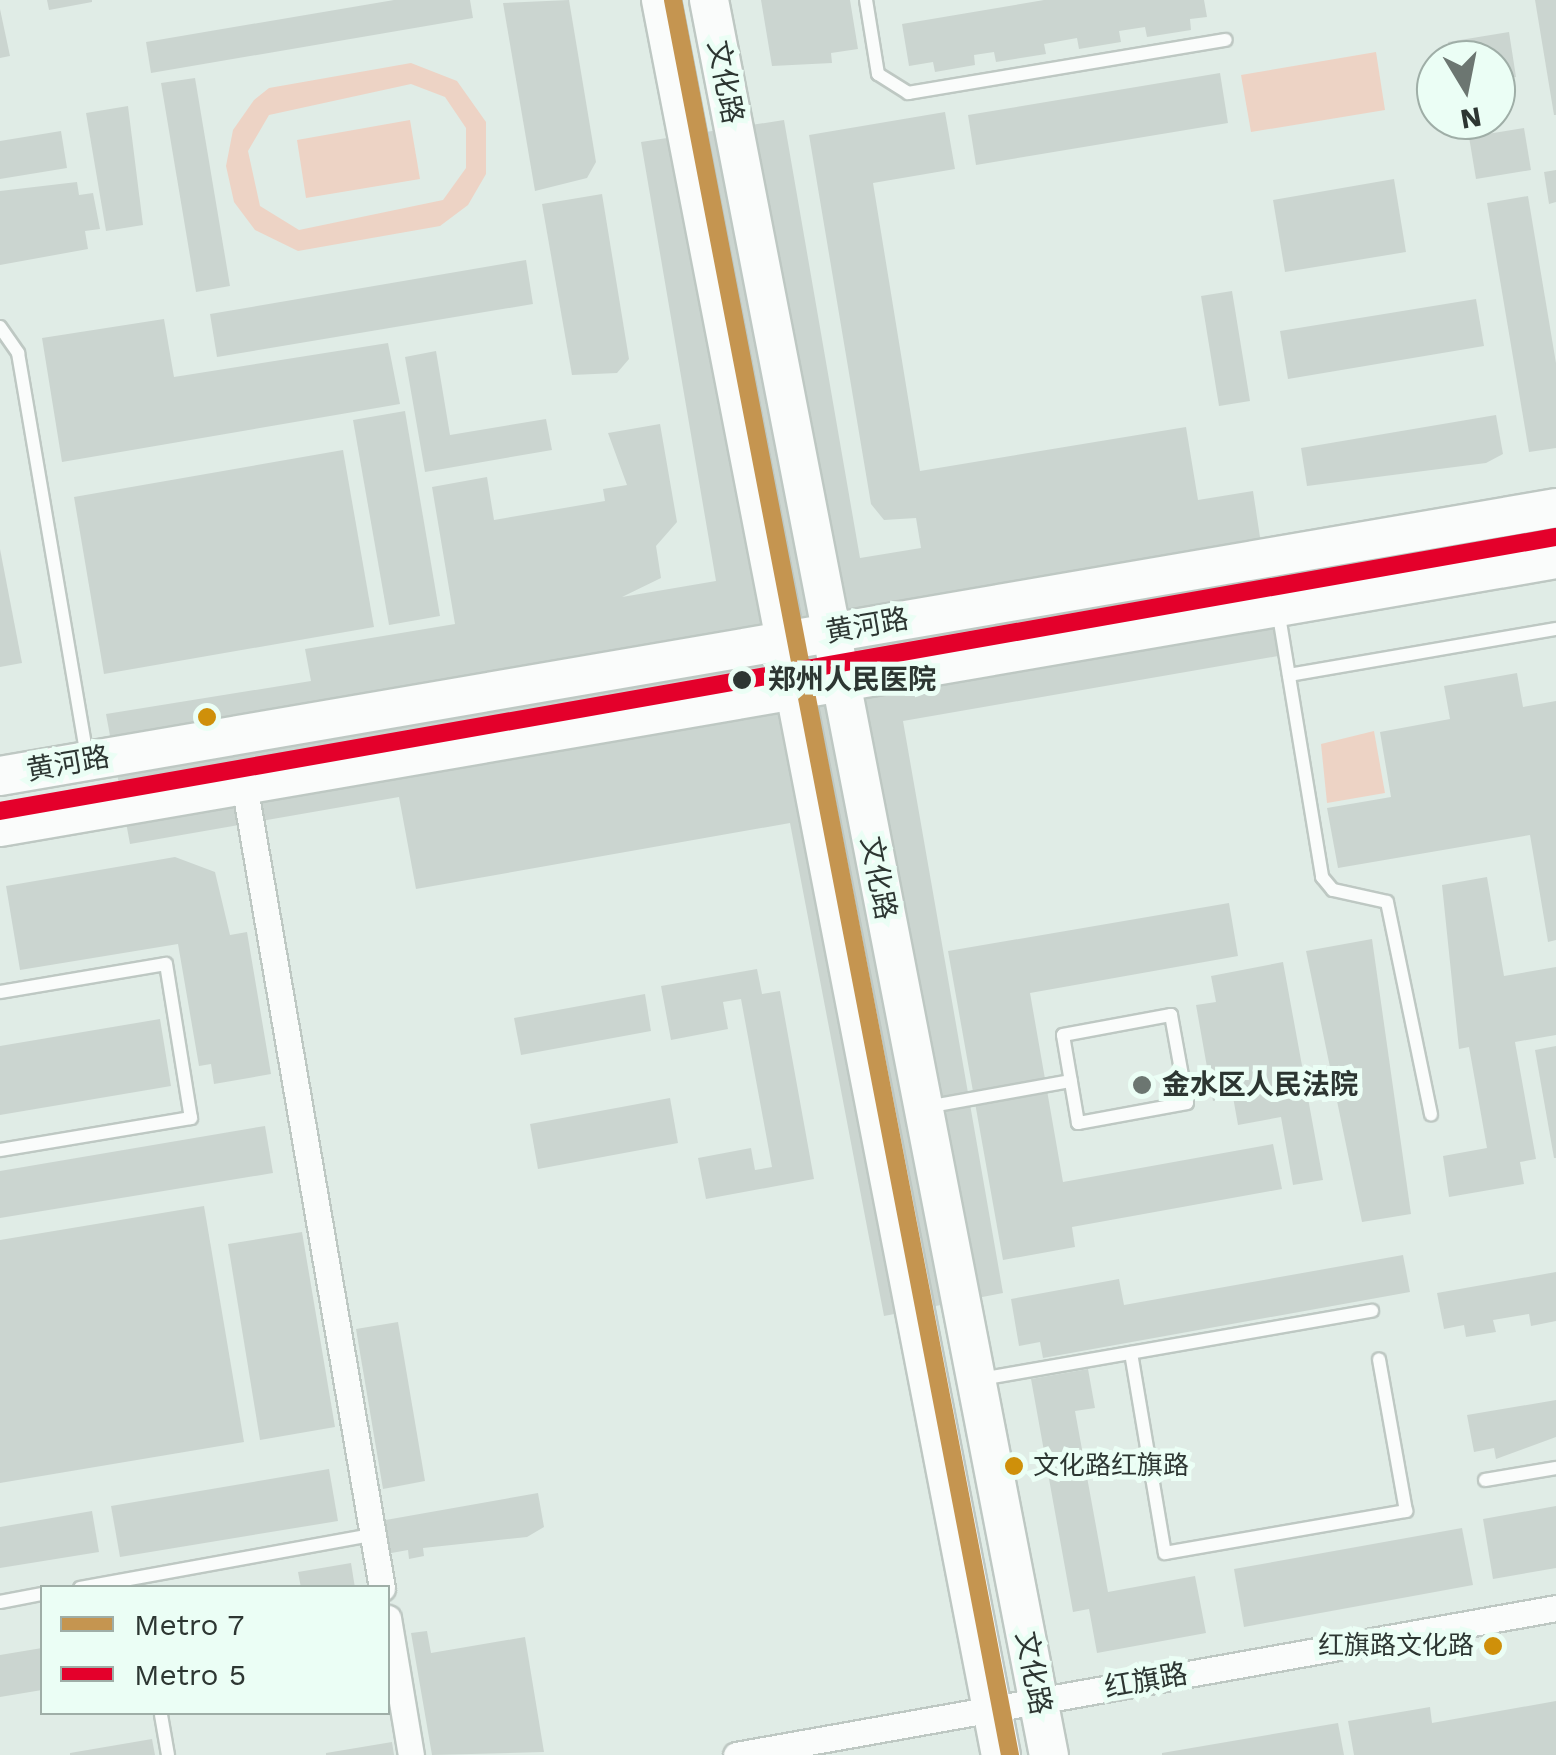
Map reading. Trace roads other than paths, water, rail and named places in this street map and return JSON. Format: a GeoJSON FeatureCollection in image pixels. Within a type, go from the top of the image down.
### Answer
{"type":"FeatureCollection","features":[{"type":"Feature","properties":{"kind":"main road","name":"文化路"},"geometry":{"type":"LineString","coordinates":[[661,0],[1001,1755]]}},
{"type":"Feature","properties":{"kind":"main road","name":"文化路"},"geometry":{"type":"LineString","coordinates":[[709,0],[1048,1755]]}},
{"type":"Feature","properties":{"kind":"main road","name":"黄河路"},"geometry":{"type":"LineString","coordinates":[[0,776],[1556,508]]}},
{"type":"Feature","properties":{"kind":"main road","name":"黄河路"},"geometry":{"type":"LineString","coordinates":[[0,828],[1556,559]]}},
{"type":"Feature","properties":{"kind":"street"},"geometry":{"type":"LineString","coordinates":[[244,784],[381,1585]]}},
{"type":"Feature","properties":{"kind":"street","name":"红旗路"},"geometry":{"type":"LineString","coordinates":[[736,1755],[1556,1608]]}},
{"type":"Feature","properties":{"kind":"street"},"geometry":{"type":"LineString","coordinates":[[390,1630],[411,1755]]}},
{"type":"Feature","properties":{"kind":"lane"},"geometry":{"type":"LineString","coordinates":[[866,0],[878,74],[908,93],[1226,40]]}},
{"type":"Feature","properties":{"kind":"lane"},"geometry":{"type":"LineString","coordinates":[[0,327],[18,353],[88,760]]}},
{"type":"Feature","properties":{"kind":"lane"},"geometry":{"type":"LineString","coordinates":[[1278,607],[1322,876],[1333,890],[1388,902],[1431,1114]]}},
{"type":"Feature","properties":{"kind":"lane"},"geometry":{"type":"LineString","coordinates":[[1288,675],[1556,628]]}},
{"type":"Feature","properties":{"kind":"lane"},"geometry":{"type":"LineString","coordinates":[[0,992],[166,964],[192,1118],[0,1150]]}},
{"type":"Feature","properties":{"kind":"lane"},"geometry":{"type":"LineString","coordinates":[[1171,1015],[1187,1104],[1078,1123],[1071,1081],[1063,1034],[1171,1015]]}},
{"type":"Feature","properties":{"kind":"lane"},"geometry":{"type":"LineString","coordinates":[[923,1107],[1071,1081]]}},
{"type":"Feature","properties":{"kind":"lane"},"geometry":{"type":"LineString","coordinates":[[976,1380],[1372,1311]]}},
{"type":"Feature","properties":{"kind":"lane"},"geometry":{"type":"LineString","coordinates":[[1131,1353],[1165,1553],[1406,1511],[1379,1359]]}},
{"type":"Feature","properties":{"kind":"lane"},"geometry":{"type":"LineString","coordinates":[[1485,1480],[1556,1468]]}},
{"type":"Feature","properties":{"kind":"lane"},"geometry":{"type":"LineString","coordinates":[[97,1585],[373,1535]]}},
{"type":"Feature","properties":{"kind":"lane"},"geometry":{"type":"LineString","coordinates":[[0,1602],[40,1594]]}},
{"type":"Feature","properties":{"kind":"lane"},"geometry":{"type":"LineString","coordinates":[[161,1716],[168,1755]]}},
{"type":"Feature","properties":{"kind":"metro line","name":"7"},"geometry":{"type":"LineString","coordinates":[[673,0],[1010,1755]]}},
{"type":"Feature","properties":{"kind":"metro line","name":"5"},"geometry":{"type":"LineString","coordinates":[[0,811],[1556,537]]}},
{"type":"Feature","properties":{"kind":"place","name":"郑州人民医院"},"geometry":{"type":"Point","coordinates":[742,680]}},
{"type":"Feature","properties":{"kind":"place","name":"金水区人民法院"},"geometry":{"type":"Point","coordinates":[1142,1085]}},
{"type":"Feature","properties":{"kind":"place","name":"文化路红旗路"},"geometry":{"type":"Point","coordinates":[1014,1466]}},
{"type":"Feature","properties":{"kind":"place","name":"红旗路文化路"},"geometry":{"type":"Point","coordinates":[1493,1646]}}]}
